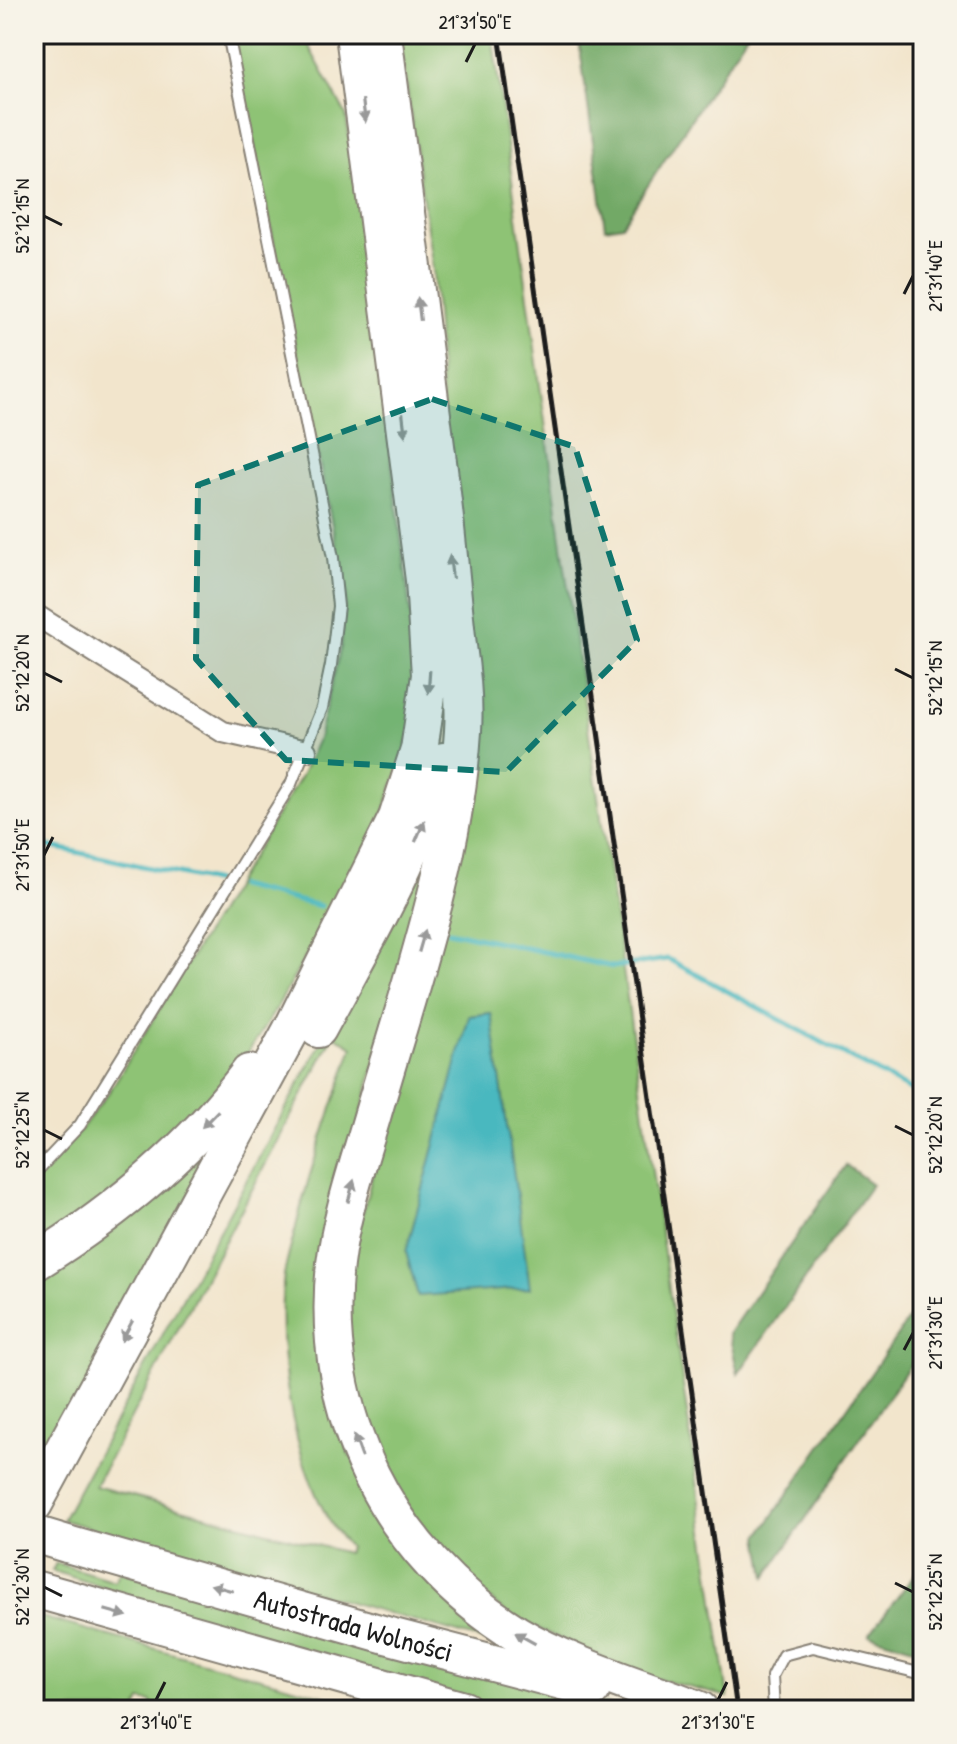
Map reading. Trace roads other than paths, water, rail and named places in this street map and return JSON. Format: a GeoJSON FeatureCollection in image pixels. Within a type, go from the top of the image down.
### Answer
{"type":"FeatureCollection","features":[{"type":"Feature","properties":{"kind":"highway"},"geometry":{"type":"LineString","coordinates":[[34,1504],[294,1025],[382,851],[406,796],[419,750],[430,675],[424,580],[354,34]]}},
{"type":"Feature","properties":{"kind":"highway"},"geometry":{"type":"LineString","coordinates":[[383,34],[453,578],[464,710],[457,797],[451,829],[430,914],[351,1189],[336,1258],[332,1325],[340,1387],[359,1449],[378,1492],[415,1545],[445,1579],[479,1608],[554,1654],[700,1710]]}},
{"type":"Feature","properties":{"kind":"highway"},"geometry":{"type":"LineString","coordinates":[[45,1544],[410,854],[426,817],[443,761],[458,645]]}},
{"type":"Feature","properties":{"kind":"highway"},"geometry":{"type":"LineString","coordinates":[[34,1263],[77,1235],[145,1183],[225,1104],[254,1067],[335,941]]}},
{"type":"Feature","properties":{"kind":"highway","name":"Autostrada Wolności"},"geometry":{"type":"LineString","coordinates":[[45,1544],[676,1710]]}},
{"type":"Feature","properties":{"kind":"highway","name":"Autostrada Wolności"},"geometry":{"type":"LineString","coordinates":[[38,1590],[464,1710]]}},
{"type":"Feature","properties":{"kind":"street"},"geometry":{"type":"LineString","coordinates":[[34,614],[223,732],[306,751]]}},
{"type":"Feature","properties":{"kind":"lane"},"geometry":{"type":"LineString","coordinates":[[34,1174],[80,1125],[291,784],[322,708],[331,665],[338,606],[325,510],[228,34]]}},
{"type":"Feature","properties":{"kind":"lane"},"geometry":{"type":"LineString","coordinates":[[774,1710],[772,1676],[783,1655],[797,1649],[813,1647],[923,1674]]}},
{"type":"Feature","properties":{"kind":"water"},"geometry":{"type":"Polygon","coordinates":[[[491,1013],[530,1288],[418,1296],[406,1252],[469,1016],[491,1013]]]}},
{"type":"Feature","properties":{"kind":"waterway"},"geometry":{"type":"LineString","coordinates":[[34,843],[221,883]]}},
{"type":"Feature","properties":{"kind":"waterway"},"geometry":{"type":"LineString","coordinates":[[238,886],[320,906]]}},
{"type":"Feature","properties":{"kind":"waterway"},"geometry":{"type":"LineString","coordinates":[[449,931],[613,967],[668,959],[923,1097]]}},
{"type":"Feature","properties":{"kind":"railway"},"geometry":{"type":"LineString","coordinates":[[499,34],[737,1710]]}}]}
